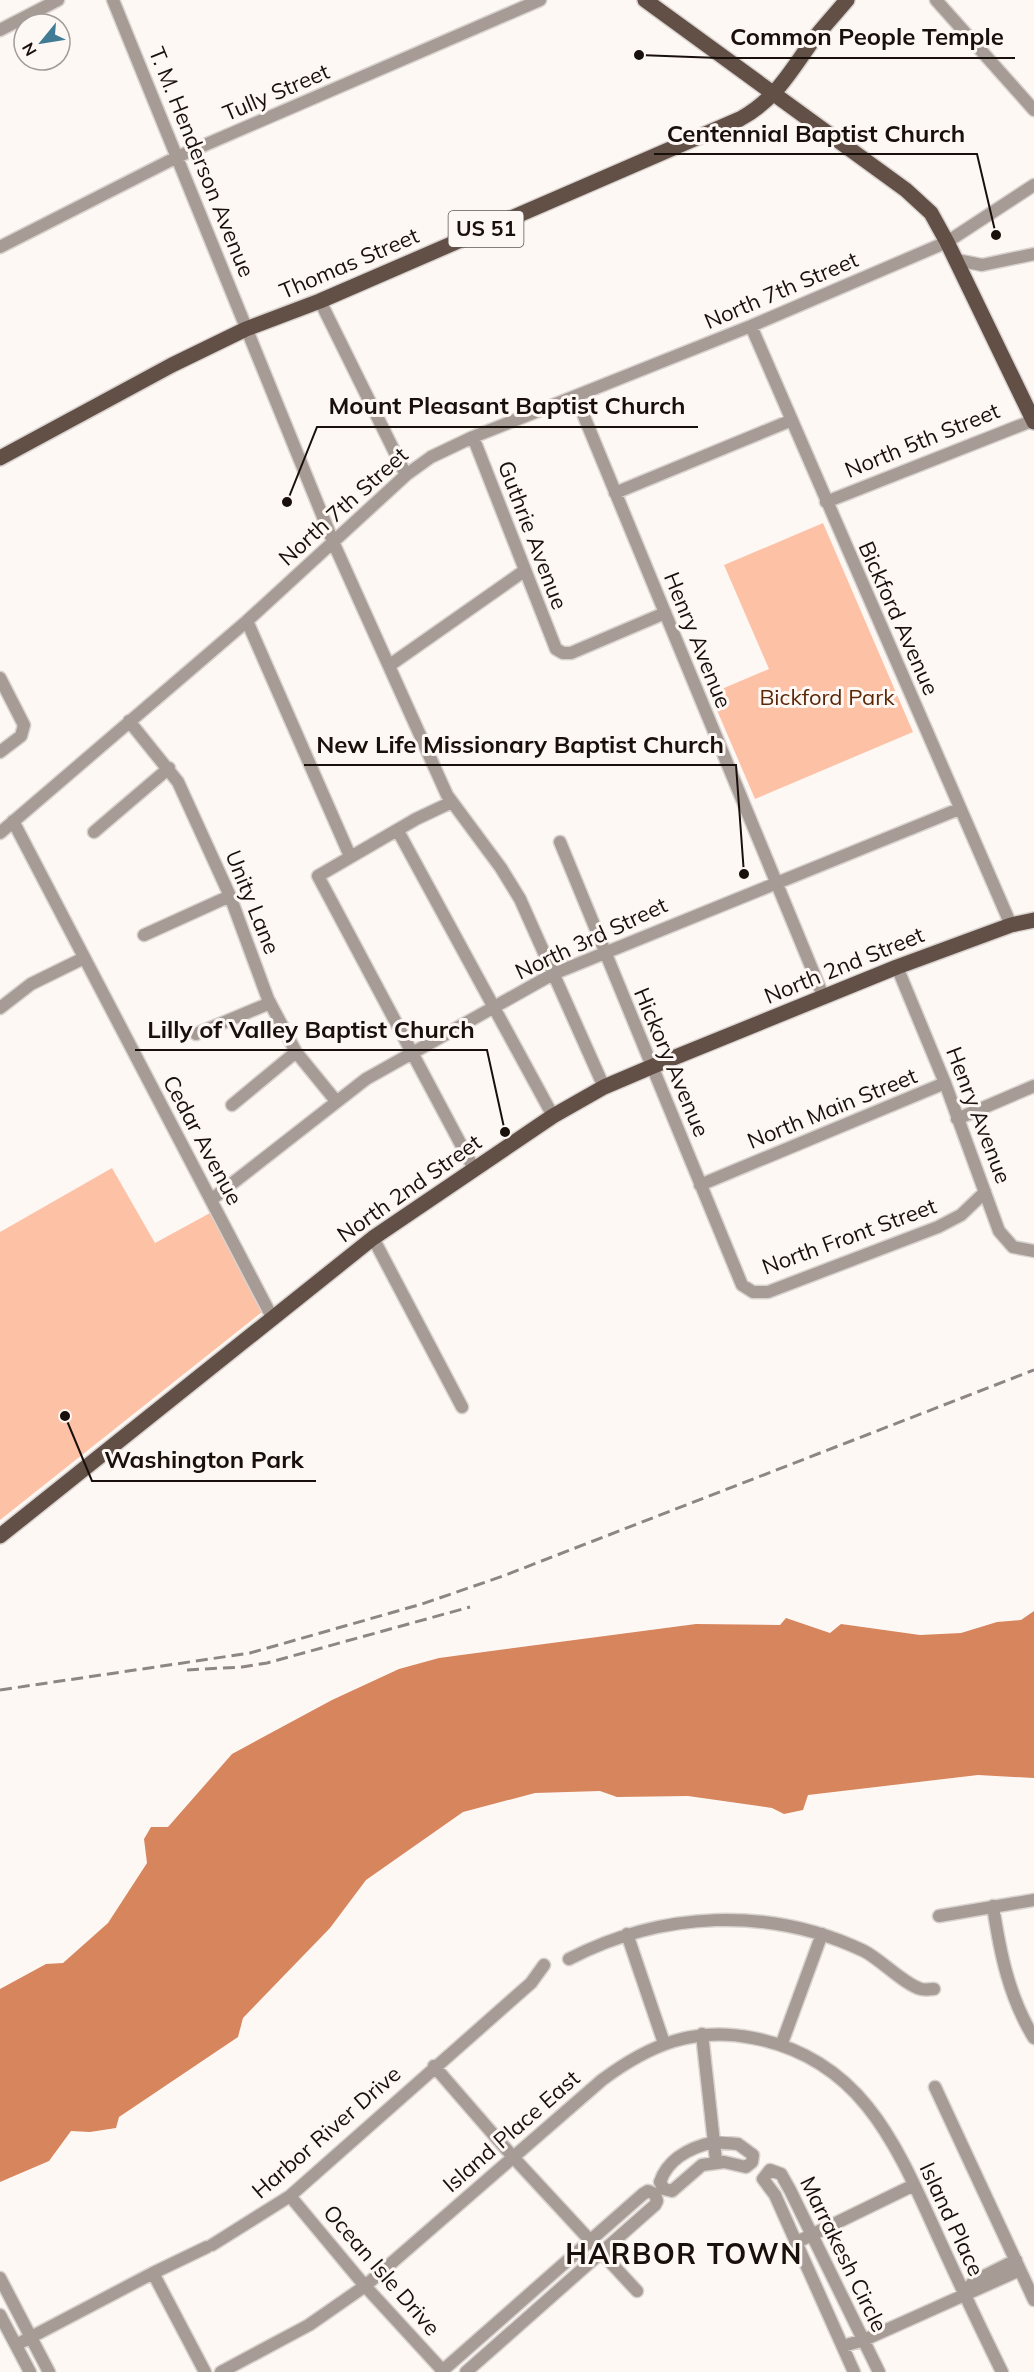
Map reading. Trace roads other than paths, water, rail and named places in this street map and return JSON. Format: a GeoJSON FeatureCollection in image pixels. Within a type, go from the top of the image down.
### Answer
{"type":"FeatureCollection","features":[{"type":"Feature","properties":{"kind":"main road"},"geometry":{"type":"LineString","coordinates":[[645,0],[906,190],[930,213],[957,260],[1034,421]]}},
{"type":"Feature","properties":{"kind":"main road","name":"Thomas Street"},"geometry":{"type":"LineString","coordinates":[[0,458],[172,365],[246,329],[320,301],[725,126],[760,107],[775,94],[815,38],[847,0]]}},
{"type":"Feature","properties":{"kind":"main road","name":"North 2nd Street"},"geometry":{"type":"LineString","coordinates":[[0,1536],[373,1238],[553,1116],[604,1087],[651,1067],[897,967],[1011,925],[1034,920]]}},
{"type":"Feature","properties":{"kind":"street"},"geometry":{"type":"LineString","coordinates":[[0,30],[58,0]]}},
{"type":"Feature","properties":{"kind":"street","name":"T. M. Henderson Avenue"},"geometry":{"type":"LineString","coordinates":[[113,0],[334,544],[390,664],[438,775],[452,802],[501,868],[520,899],[604,1087]]}},
{"type":"Feature","properties":{"kind":"street","name":"Tully Street"},"geometry":{"type":"LineString","coordinates":[[0,247],[177,157],[540,0]]}},
{"type":"Feature","properties":{"kind":"street"},"geometry":{"type":"LineString","coordinates":[[936,0],[1034,110]]}},
{"type":"Feature","properties":{"kind":"street","name":"North 7th Street"},"geometry":{"type":"LineString","coordinates":[[5,825],[247,621],[334,544],[406,475],[431,457],[473,436],[576,398],[947,242],[1034,185]]}},
{"type":"Feature","properties":{"kind":"street"},"geometry":{"type":"LineString","coordinates":[[957,260],[982,265],[1034,254]]}},
{"type":"Feature","properties":{"kind":"street"},"geometry":{"type":"LineString","coordinates":[[971,289],[976,272],[982,265]]}},
{"type":"Feature","properties":{"kind":"street"},"geometry":{"type":"LineString","coordinates":[[320,301],[406,475]]}},
{"type":"Feature","properties":{"kind":"street","name":"Bickford Avenue"},"geometry":{"type":"LineString","coordinates":[[751,326],[1011,925]]}},
{"type":"Feature","properties":{"kind":"street","name":"Henry Avenue"},"geometry":{"type":"LineString","coordinates":[[576,398],[824,998]]}},
{"type":"Feature","properties":{"kind":"street"},"geometry":{"type":"LineString","coordinates":[[615,493],[792,420]]}},
{"type":"Feature","properties":{"kind":"street","name":"North 5th Street"},"geometry":{"type":"LineString","coordinates":[[826,502],[1034,421]]}},
{"type":"Feature","properties":{"kind":"street","name":"Guthrie Avenue"},"geometry":{"type":"LineString","coordinates":[[473,436],[556,649],[568,654],[665,613]]}},
{"type":"Feature","properties":{"kind":"street"},"geometry":{"type":"LineString","coordinates":[[390,664],[524,571]]}},
{"type":"Feature","properties":{"kind":"street"},"geometry":{"type":"LineString","coordinates":[[247,621],[350,856]]}},
{"type":"Feature","properties":{"kind":"street"},"geometry":{"type":"LineString","coordinates":[[0,678],[24,725],[21,736],[0,752]]}},
{"type":"Feature","properties":{"kind":"street","name":"Unity Lane"},"geometry":{"type":"LineString","coordinates":[[129,721],[169,768],[230,896],[270,1003],[296,1052],[336,1101]]}},
{"type":"Feature","properties":{"kind":"street"},"geometry":{"type":"LineString","coordinates":[[94,831],[169,768]]}},
{"type":"Feature","properties":{"kind":"street"},"geometry":{"type":"LineString","coordinates":[[452,802],[350,856],[318,876],[474,1169]]}},
{"type":"Feature","properties":{"kind":"street","name":"North 3rd Street"},"geometry":{"type":"LineString","coordinates":[[211,1200],[366,1079],[553,974],[959,809]]}},
{"type":"Feature","properties":{"kind":"street","name":"Cedar Avenue"},"geometry":{"type":"LineString","coordinates":[[5,825],[84,958],[273,1319]]}},
{"type":"Feature","properties":{"kind":"street"},"geometry":{"type":"LineString","coordinates":[[398,831],[553,1116]]}},
{"type":"Feature","properties":{"kind":"street","name":"Hickory Avenue"},"geometry":{"type":"LineString","coordinates":[[560,842],[742,1285],[753,1292]]}},
{"type":"Feature","properties":{"kind":"street"},"geometry":{"type":"LineString","coordinates":[[144,935],[230,896]]}},
{"type":"Feature","properties":{"kind":"street"},"geometry":{"type":"LineString","coordinates":[[0,1008],[32,984],[84,958]]}},
{"type":"Feature","properties":{"kind":"street","name":"Henry Avenue"},"geometry":{"type":"LineString","coordinates":[[897,967],[945,1083],[1005,1240],[1033,1255]]}},
{"type":"Feature","properties":{"kind":"street"},"geometry":{"type":"LineString","coordinates":[[196,1034],[270,1003]]}},
{"type":"Feature","properties":{"kind":"street"},"geometry":{"type":"LineString","coordinates":[[232,1105],[296,1052]]}},
{"type":"Feature","properties":{"kind":"street","name":"North Main Street"},"geometry":{"type":"LineString","coordinates":[[700,1185],[945,1083]]}},
{"type":"Feature","properties":{"kind":"street"},"geometry":{"type":"LineString","coordinates":[[957,1119],[1034,1086]]}},
{"type":"Feature","properties":{"kind":"street","name":"North Front Street"},"geometry":{"type":"LineString","coordinates":[[753,1292],[768,1292],[938,1227],[961,1215],[985,1192]]}},
{"type":"Feature","properties":{"kind":"street"},"geometry":{"type":"LineString","coordinates":[[373,1238],[462,1407]]}},
{"type":"Feature","properties":{"kind":"street"},"geometry":{"type":"LineString","coordinates":[[939,1916],[1034,1900]]}},
{"type":"Feature","properties":{"kind":"street"},"geometry":{"type":"LineString","coordinates":[[993,1906],[1001,1959],[1020,2013],[1034,2038]]}},
{"type":"Feature","properties":{"kind":"street"},"geometry":{"type":"LineString","coordinates":[[569,1959],[598,1944],[627,1934],[684,1921],[717,1919],[785,1924],[822,1934],[866,1952],[920,1989],[934,1989]]}},
{"type":"Feature","properties":{"kind":"street"},"geometry":{"type":"LineString","coordinates":[[627,1934],[664,2043]]}},
{"type":"Feature","properties":{"kind":"street"},"geometry":{"type":"LineString","coordinates":[[782,2043],[822,1934]]}},
{"type":"Feature","properties":{"kind":"street","name":"Harbor River Drive"},"geometry":{"type":"LineString","coordinates":[[16,2345],[153,2273],[210,2246],[290,2196],[531,1983],[544,1965]]}},
{"type":"Feature","properties":{"kind":"street"},"geometry":{"type":"LineString","coordinates":[[702,2034],[716,2161]]}},
{"type":"Feature","properties":{"kind":"street","name":"Island Place East"},"geometry":{"type":"LineString","coordinates":[[221,2372],[309,2325],[366,2286],[630,2058],[664,2043],[702,2034],[735,2034],[782,2043],[820,2062],[854,2089]]}},
{"type":"Feature","properties":{"kind":"street"},"geometry":{"type":"LineString","coordinates":[[435,2066],[513,2157],[637,2291]]}},
{"type":"Feature","properties":{"kind":"street"},"geometry":{"type":"LineString","coordinates":[[935,2087],[1034,2300]]}},
{"type":"Feature","properties":{"kind":"street","name":"Island Place"},"geometry":{"type":"LineString","coordinates":[[854,2089],[887,2135],[914,2185],[1002,2372]]}},
{"type":"Feature","properties":{"kind":"street"},"geometry":{"type":"LineString","coordinates":[[714,2142],[738,2144],[753,2155],[752,2162],[746,2167],[716,2161],[702,2165],[672,2191],[664,2189],[660,2182],[663,2173],[686,2152],[714,2142]]}},
{"type":"Feature","properties":{"kind":"street","name":"Marrakesh Circle"},"geometry":{"type":"LineString","coordinates":[[854,2372],[775,2195],[763,2179],[769,2171],[775,2170],[781,2174],[813,2234],[879,2372]]}},
{"type":"Feature","properties":{"kind":"street"},"geometry":{"type":"LineString","coordinates":[[795,2243],[914,2185]]}},
{"type":"Feature","properties":{"kind":"street"},"geometry":{"type":"LineString","coordinates":[[442,2372],[643,2194],[648,2191],[656,2194],[655,2205],[466,2372]]}},
{"type":"Feature","properties":{"kind":"street","name":"Ocean Isle Drive"},"geometry":{"type":"LineString","coordinates":[[290,2196],[442,2372]]}},
{"type":"Feature","properties":{"kind":"street"},"geometry":{"type":"LineString","coordinates":[[843,2346],[864,2340],[964,2293],[974,2281],[1018,2265]]}},
{"type":"Feature","properties":{"kind":"street"},"geometry":{"type":"LineString","coordinates":[[153,2273],[205,2372]]}},
{"type":"Feature","properties":{"kind":"street"},"geometry":{"type":"LineString","coordinates":[[0,2278],[49,2372]]}},
{"type":"Feature","properties":{"kind":"street"},"geometry":{"type":"LineString","coordinates":[[0,2315],[30,2372]]}},
{"type":"Feature","properties":{"kind":"railway"},"geometry":{"type":"LineString","coordinates":[[0,1690],[250,1653],[422,1604],[503,1576],[1034,1370]]}},
{"type":"Feature","properties":{"kind":"railway"},"geometry":{"type":"LineString","coordinates":[[187,1670],[242,1667],[267,1663],[470,1607]]}},
{"type":"Feature","properties":{"kind":"place","name":"Common People Temple"},"geometry":{"type":"Point","coordinates":[639,55]}},
{"type":"Feature","properties":{"kind":"place","name":"Centennial Baptist Church"},"geometry":{"type":"Point","coordinates":[996,235]}},
{"type":"Feature","properties":{"kind":"place","name":"Mount Pleasant Baptist Church"},"geometry":{"type":"Point","coordinates":[287,502]}},
{"type":"Feature","properties":{"kind":"place","name":"New Life Missionary Baptist Church"},"geometry":{"type":"Point","coordinates":[744,874]}},
{"type":"Feature","properties":{"kind":"place","name":"Lilly of Valley Baptist Church"},"geometry":{"type":"Point","coordinates":[505,1132]}},
{"type":"Feature","properties":{"kind":"place","name":"Washington Park"},"geometry":{"type":"Point","coordinates":[65,1416]}},
{"type":"Feature","properties":{"kind":"district","name":"HARBOR TOWN"},"geometry":{"type":"Point","coordinates":[684,2254]}},
{"type":"Feature","properties":{"kind":"park label","name":"Bickford Park"},"geometry":{"type":"Point","coordinates":[827,697]}}]}
